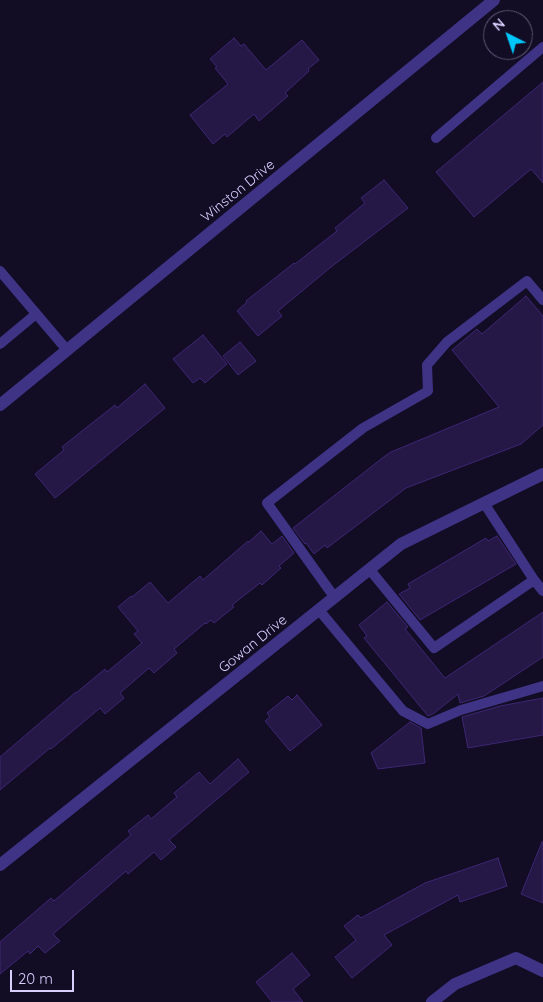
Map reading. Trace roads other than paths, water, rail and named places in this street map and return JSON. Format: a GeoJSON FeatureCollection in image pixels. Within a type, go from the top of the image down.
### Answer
{"type":"FeatureCollection","features":[{"type":"Feature","properties":{"kind":"street","name":"Winston Drive"},"geometry":{"type":"LineString","coordinates":[[0,405],[494,0]]}},
{"type":"Feature","properties":{"kind":"street","name":"Gowan Drive"},"geometry":{"type":"LineString","coordinates":[[0,865],[401,544],[543,474]]}},
{"type":"Feature","properties":{"kind":"street"},"geometry":{"type":"LineString","coordinates":[[432,1002],[455,984],[516,958],[543,971]]}},
{"type":"Feature","properties":{"kind":"lane"},"geometry":{"type":"LineString","coordinates":[[436,138],[543,47]]}},
{"type":"Feature","properties":{"kind":"lane"},"geometry":{"type":"LineString","coordinates":[[0,271],[67,350]]}},
{"type":"Feature","properties":{"kind":"lane"},"geometry":{"type":"LineString","coordinates":[[334,598],[267,503],[363,428],[428,390],[427,365],[447,342],[527,281],[543,300]]}},
{"type":"Feature","properties":{"kind":"lane"},"geometry":{"type":"LineString","coordinates":[[0,344],[36,314]]}},
{"type":"Feature","properties":{"kind":"lane"},"geometry":{"type":"LineString","coordinates":[[484,503],[543,591]]}},
{"type":"Feature","properties":{"kind":"lane"},"geometry":{"type":"LineString","coordinates":[[370,570],[434,648],[534,580]]}},
{"type":"Feature","properties":{"kind":"lane"},"geometry":{"type":"LineString","coordinates":[[319,610],[403,710],[428,724],[461,710],[543,686]]}}]}
